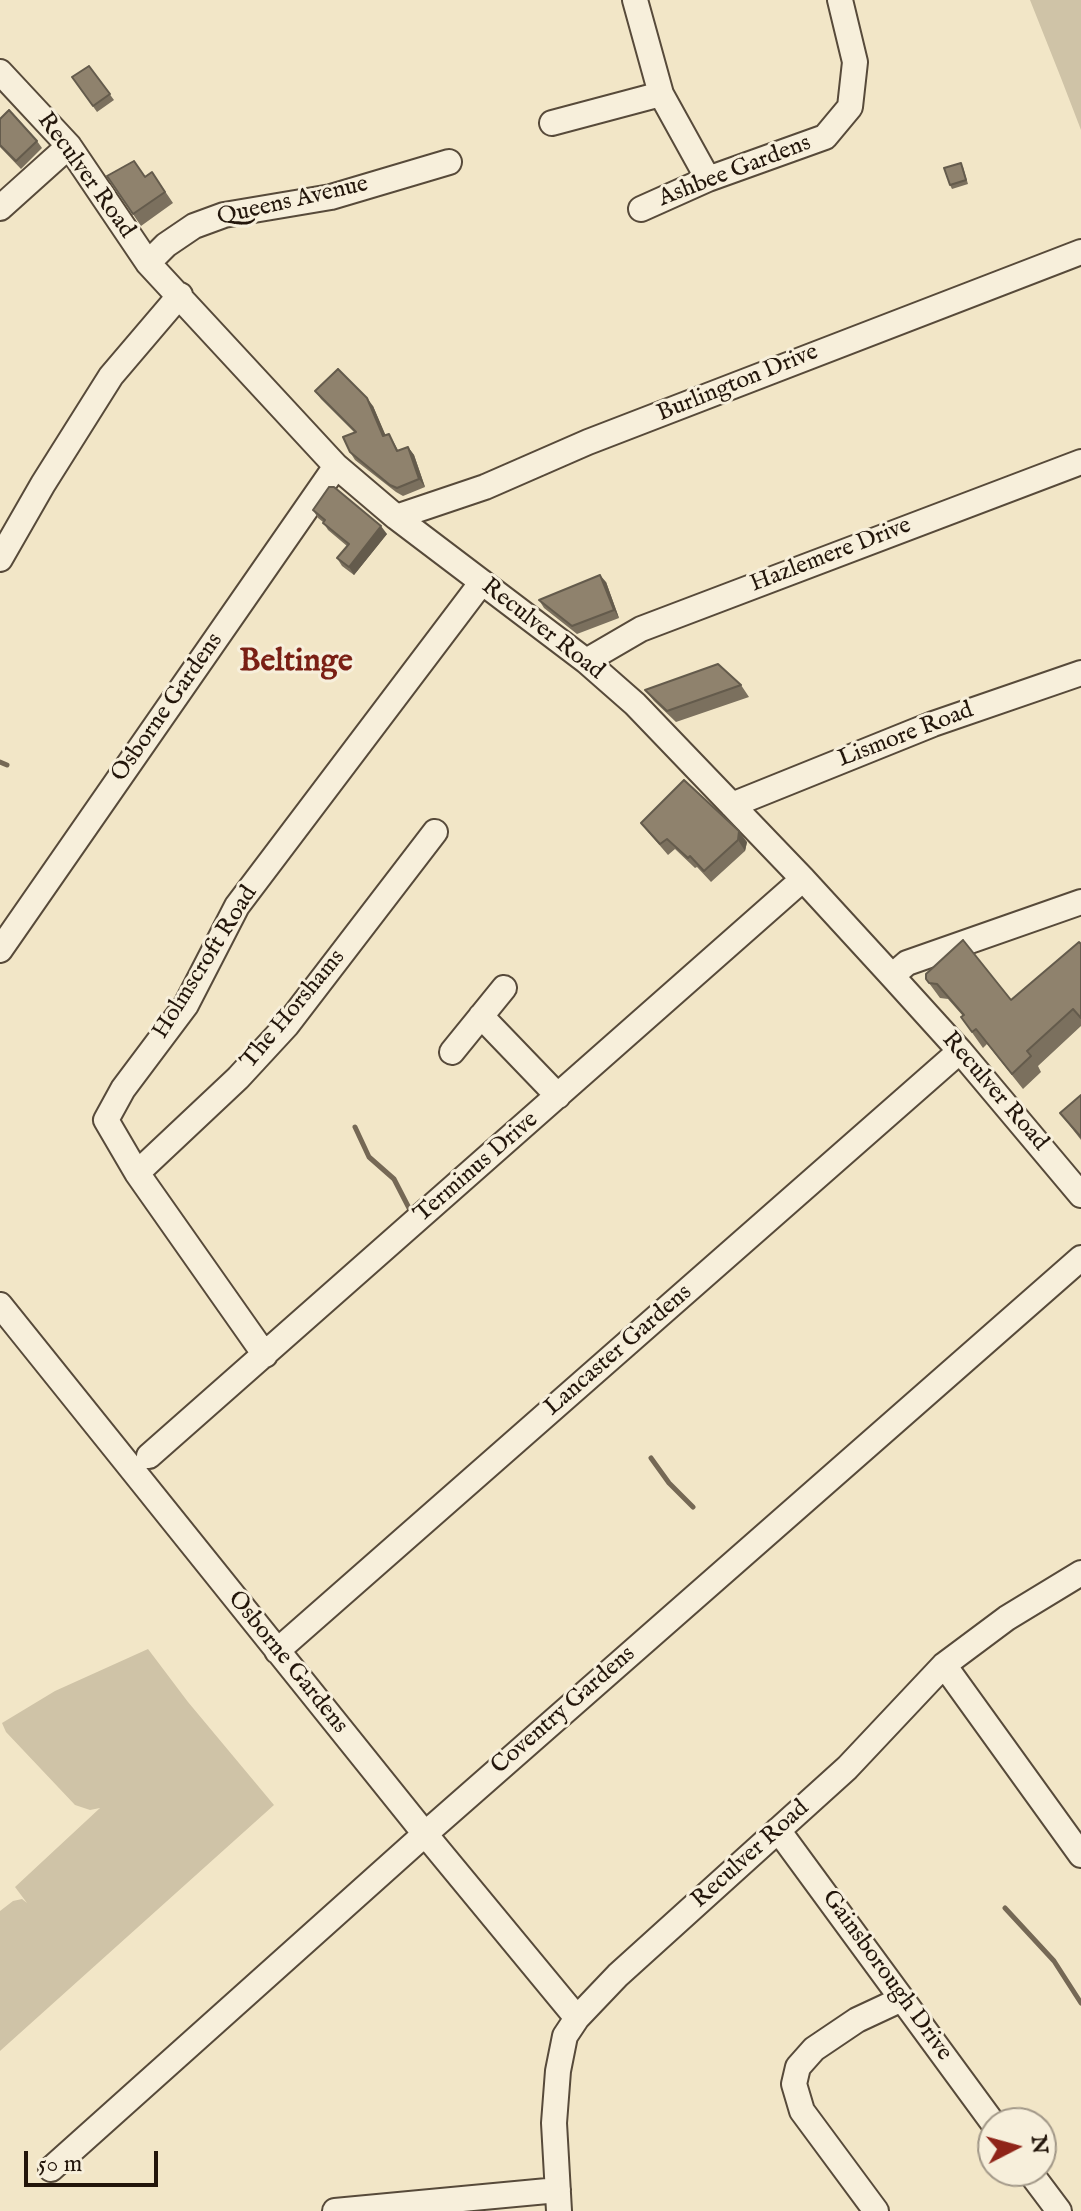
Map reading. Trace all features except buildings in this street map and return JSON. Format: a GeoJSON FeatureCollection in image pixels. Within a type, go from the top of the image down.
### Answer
{"type":"FeatureCollection","features":[{"type":"Feature","properties":{"kind":"street"},"geometry":{"type":"LineString","coordinates":[[635,0],[661,94],[708,179]]}},
{"type":"Feature","properties":{"kind":"street","name":"Ashbee Gardens"},"geometry":{"type":"LineString","coordinates":[[641,209],[708,179],[825,137],[850,107],[855,62],[840,0]]}},
{"type":"Feature","properties":{"kind":"street","name":"Reculver Road"},"geometry":{"type":"LineString","coordinates":[[0,72],[69,146],[148,263],[336,466],[396,517],[586,661],[635,704],[892,976],[960,1051],[1081,1195]]}},
{"type":"Feature","properties":{"kind":"street"},"geometry":{"type":"LineString","coordinates":[[552,123],[661,94]]}},
{"type":"Feature","properties":{"kind":"street"},"geometry":{"type":"LineString","coordinates":[[0,208],[69,146]]}},
{"type":"Feature","properties":{"kind":"street","name":"Queens Avenue"},"geometry":{"type":"LineString","coordinates":[[148,263],[166,245],[194,226],[224,215],[331,197],[449,162]]}},
{"type":"Feature","properties":{"kind":"street","name":"Burlington Drive"},"geometry":{"type":"LineString","coordinates":[[396,517],[485,487],[588,442],[1081,252]]}},
{"type":"Feature","properties":{"kind":"street"},"geometry":{"type":"LineString","coordinates":[[0,559],[111,376],[180,295]]}},
{"type":"Feature","properties":{"kind":"street","name":"Hazlemere Drive"},"geometry":{"type":"LineString","coordinates":[[586,661],[641,629],[1081,462]]}},
{"type":"Feature","properties":{"kind":"street","name":"Osborne Gardens"},"geometry":{"type":"LineString","coordinates":[[0,950],[336,466]]}},
{"type":"Feature","properties":{"kind":"street","name":"Holmscroft Road"},"geometry":{"type":"LineString","coordinates":[[265,1355],[137,1173],[106,1120],[123,1089],[186,1005],[237,906],[482,582]]}},
{"type":"Feature","properties":{"kind":"street","name":"Lismore Road"},"geometry":{"type":"LineString","coordinates":[[732,805],[933,724],[1081,673]]}},
{"type":"Feature","properties":{"kind":"street","name":"The Horshams"},"geometry":{"type":"LineString","coordinates":[[137,1173],[238,1078],[287,1025],[435,832]]}},
{"type":"Feature","properties":{"kind":"street","name":"Terminus Drive"},"geometry":{"type":"LineString","coordinates":[[149,1456],[803,879]]}},
{"type":"Feature","properties":{"kind":"street"},"geometry":{"type":"LineString","coordinates":[[892,976],[907,963],[1081,902]]}},
{"type":"Feature","properties":{"kind":"street"},"geometry":{"type":"LineString","coordinates":[[452,1052],[504,988]]}},
{"type":"Feature","properties":{"kind":"street"},"geometry":{"type":"LineString","coordinates":[[481,1016],[558,1096]]}},
{"type":"Feature","properties":{"kind":"street","name":"Lancaster Gardens"},"geometry":{"type":"LineString","coordinates":[[277,1651],[960,1051]]}},
{"type":"Feature","properties":{"kind":"street","name":"Coventry Gardens"},"geometry":{"type":"LineString","coordinates":[[51,2169],[425,1834],[1081,1258]]}},
{"type":"Feature","properties":{"kind":"street","name":"Osborne Gardens"},"geometry":{"type":"LineString","coordinates":[[0,1305],[425,1834],[577,2018]]}},
{"type":"Feature","properties":{"kind":"street","name":"Reculver Road"},"geometry":{"type":"LineString","coordinates":[[559,2200],[554,2123],[558,2071],[565,2036],[577,2018],[618,1975],[847,1768],[944,1665],[994,1627],[1081,1573]]}},
{"type":"Feature","properties":{"kind":"street"},"geometry":{"type":"LineString","coordinates":[[944,1665],[1081,1855]]}},
{"type":"Feature","properties":{"kind":"street","name":"Gainsborough Drive"},"geometry":{"type":"LineString","coordinates":[[778,1830],[981,2107]]}},
{"type":"Feature","properties":{"kind":"street"},"geometry":{"type":"LineString","coordinates":[[876,2211],[802,2111],[794,2084],[798,2067],[814,2049],[857,2020],[902,1999]]}},
{"type":"Feature","properties":{"kind":"street"},"geometry":{"type":"LineString","coordinates":[[1041,2187],[1059,2211]]}},
{"type":"Feature","properties":{"kind":"street"},"geometry":{"type":"LineString","coordinates":[[335,2211],[559,2200]]}},
{"type":"Feature","properties":{"kind":"shaded area"},"geometry":{"type":"Polygon","coordinates":[[[1030,0],[1081,0],[1081,130],[1061,78],[1030,0]]]}},
{"type":"Feature","properties":{"kind":"shaded area"},"geometry":{"type":"Polygon","coordinates":[[[148,1649],[274,1805],[0,2051],[0,1911],[13,1901],[22,1899],[27,1903],[15,1887],[100,1808],[90,1810],[75,1805],[6,1732],[2,1723],[55,1691],[148,1649]]]}},
{"type":"Feature","properties":{"kind":"waterway"},"geometry":{"type":"LineString","coordinates":[[0,762],[7,765]]}},
{"type":"Feature","properties":{"kind":"waterway"},"geometry":{"type":"LineString","coordinates":[[355,1127],[369,1157],[394,1179],[410,1210]]}},
{"type":"Feature","properties":{"kind":"waterway"},"geometry":{"type":"LineString","coordinates":[[651,1458],[669,1483],[693,1507]]}},
{"type":"Feature","properties":{"kind":"waterway"},"geometry":{"type":"LineString","coordinates":[[1005,1908],[1054,1961],[1081,2003]]}},
{"type":"Feature","properties":{"kind":"district","name":"Beltinge"},"geometry":{"type":"Point","coordinates":[296,663]}}]}
